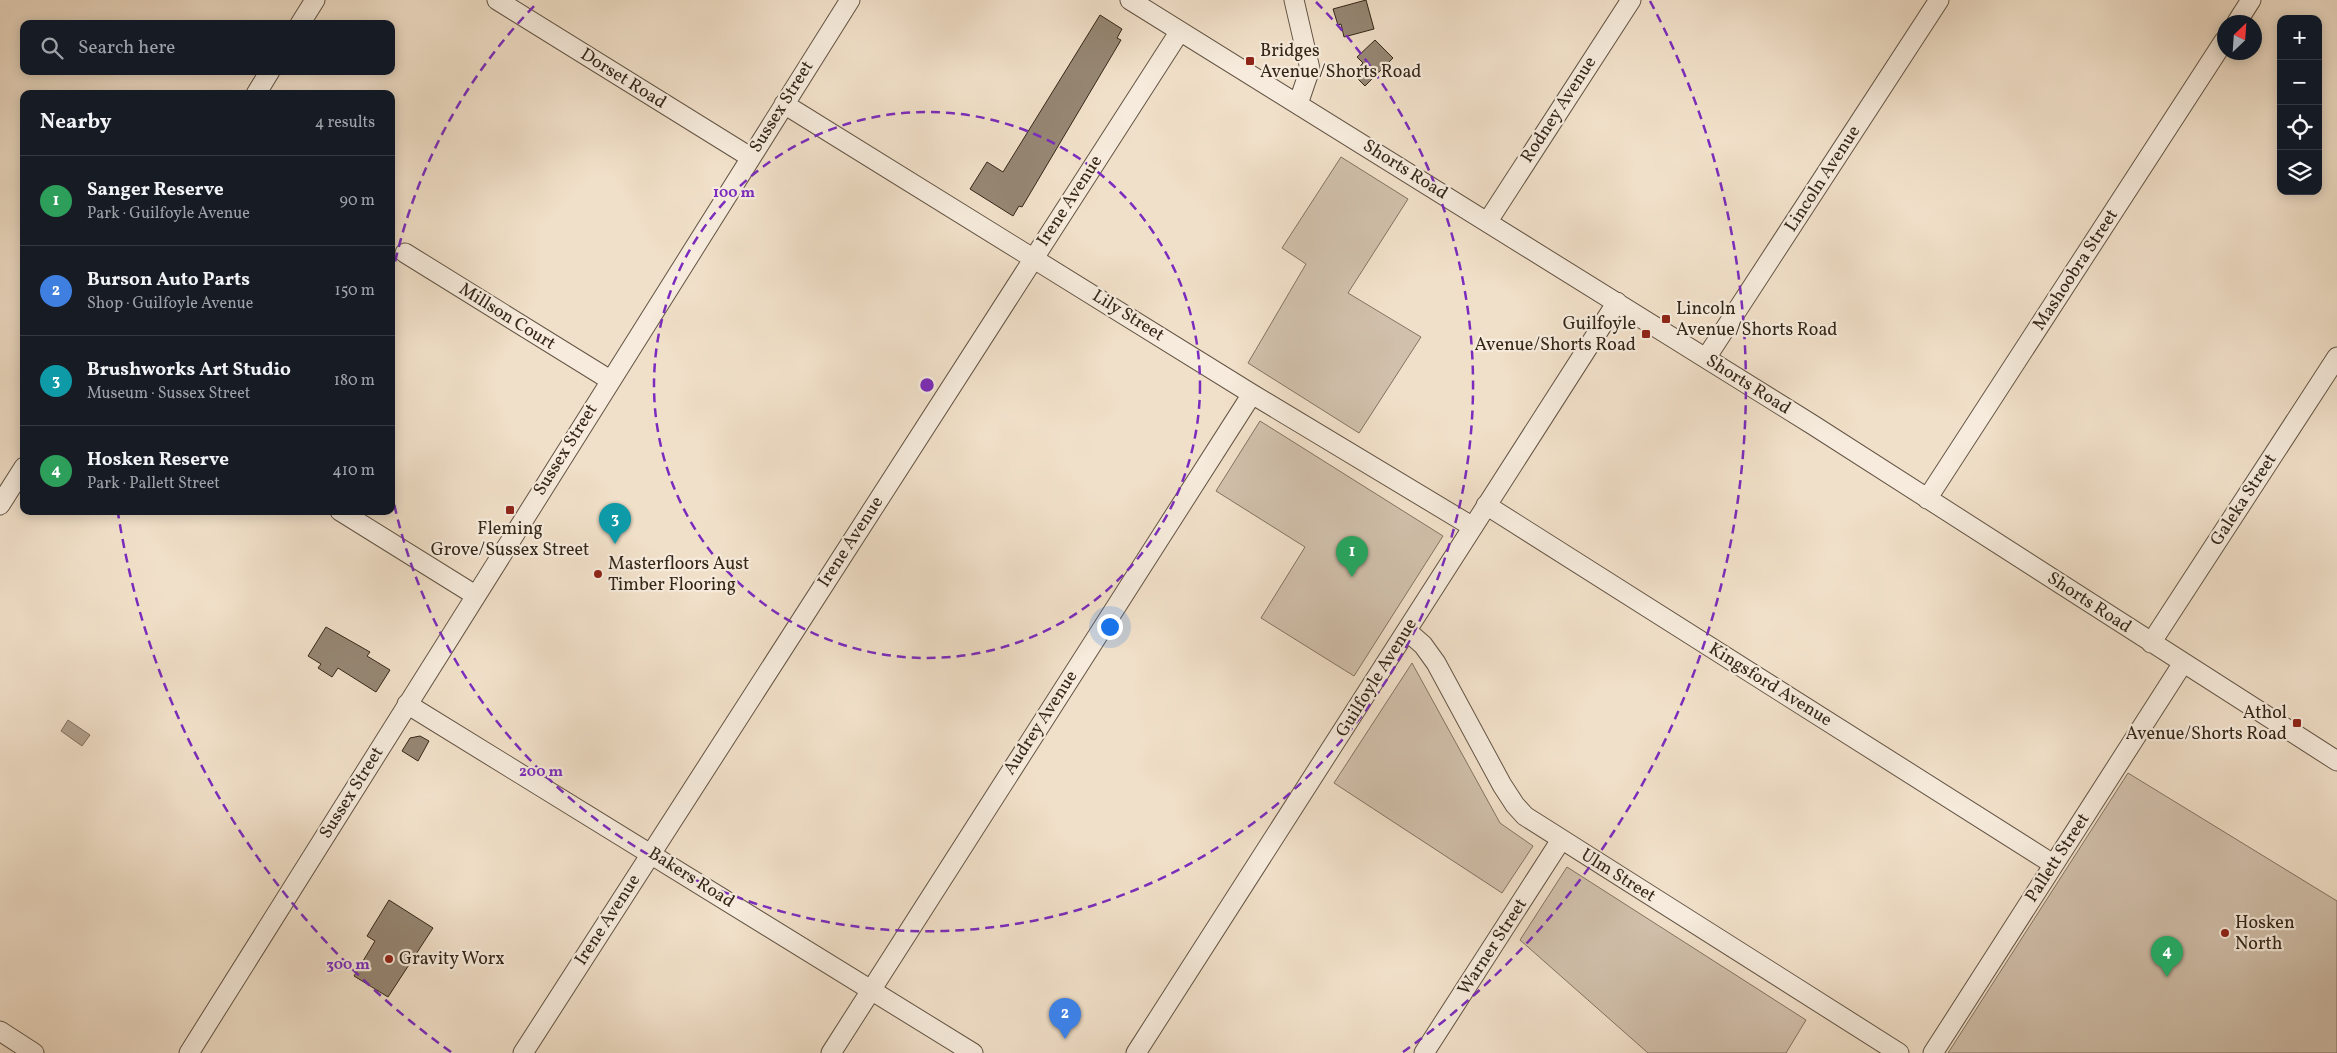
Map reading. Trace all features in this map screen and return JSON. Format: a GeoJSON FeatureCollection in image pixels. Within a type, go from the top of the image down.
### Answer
{"type":"FeatureCollection","features":[{"type":"Feature","properties":{"kind":"street"},"geometry":{"type":"LineString","coordinates":[[302,20],[315,0]]}},
{"type":"Feature","properties":{"kind":"street","name":"Dorset Road"},"geometry":{"type":"LineString","coordinates":[[497,0],[750,157]]}},
{"type":"Feature","properties":{"kind":"street","name":"Sussex Street"},"geometry":{"type":"LineString","coordinates":[[189,1053],[850,0]]}},
{"type":"Feature","properties":{"kind":"street","name":"Shorts Road"},"geometry":{"type":"LineString","coordinates":[[1130,0],[1706,358],[2337,761]]}},
{"type":"Feature","properties":{"kind":"street"},"geometry":{"type":"LineString","coordinates":[[1294,0],[1310,69],[1298,104]]}},
{"type":"Feature","properties":{"kind":"street","name":"Rodney Avenue"},"geometry":{"type":"LineString","coordinates":[[1488,221],[1631,0]]}},
{"type":"Feature","properties":{"kind":"street","name":"Lincoln Avenue"},"geometry":{"type":"LineString","coordinates":[[1706,358],[1939,0]]}},
{"type":"Feature","properties":{"kind":"street"},"geometry":{"type":"LineString","coordinates":[[2241,15],[2251,0]]}},
{"type":"Feature","properties":{"kind":"street","name":"Irene Avenue"},"geometry":{"type":"LineString","coordinates":[[523,1053],[1180,31]]}},
{"type":"Feature","properties":{"kind":"street","name":"Mashoobra Street"},"geometry":{"type":"LineString","coordinates":[[1927,499],[2217,52]]}},
{"type":"Feature","properties":{"kind":"street"},"geometry":{"type":"LineString","coordinates":[[258,90],[268,75]]}},
{"type":"Feature","properties":{"kind":"street","name":"Lily Street"},"geometry":{"type":"LineString","coordinates":[[784,104],[1034,257],[1252,394],[1473,527]]}},
{"type":"Feature","properties":{"kind":"street","name":"Millson Court"},"geometry":{"type":"LineString","coordinates":[[405,253],[610,380]]}},
{"type":"Feature","properties":{"kind":"street","name":"Guilfoyle Avenue"},"geometry":{"type":"LineString","coordinates":[[1136,1053],[1617,302]]}},
{"type":"Feature","properties":{"kind":"street","name":"Galeka Street"},"geometry":{"type":"LineString","coordinates":[[2151,643],[2337,357]]}},
{"type":"Feature","properties":{"kind":"street","name":"Audrey Avenue"},"geometry":{"type":"LineString","coordinates":[[831,1053],[1252,394]]}},
{"type":"Feature","properties":{"kind":"street"},"geometry":{"type":"LineString","coordinates":[[0,505],[20,473]]}},
{"type":"Feature","properties":{"kind":"street","name":"Kingsford Avenue"},"geometry":{"type":"LineString","coordinates":[[1486,505],[2053,864]]}},
{"type":"Feature","properties":{"kind":"street"},"geometry":{"type":"LineString","coordinates":[[346,515],[476,595]]}},
{"type":"Feature","properties":{"kind":"street","name":"Ulm Street"},"geometry":{"type":"LineString","coordinates":[[1406,631],[1423,645],[1436,663],[1515,806],[1525,816],[1899,1053]]}},
{"type":"Feature","properties":{"kind":"street","name":"Pallett Street"},"geometry":{"type":"LineString","coordinates":[[1933,1053],[2183,663]]}},
{"type":"Feature","properties":{"kind":"street","name":"Bakers Road"},"geometry":{"type":"LineString","coordinates":[[407,704],[973,1053]]}},
{"type":"Feature","properties":{"kind":"street","name":"Warner Street"},"geometry":{"type":"LineString","coordinates":[[1427,1052],[1561,840]]}},
{"type":"Feature","properties":{"kind":"street"},"geometry":{"type":"LineString","coordinates":[[0,1031],[34,1053]]}},
{"type":"Feature","properties":{"kind":"shaded area"},"geometry":{"type":"Polygon","coordinates":[[[1341,157],[1408,199],[1348,293],[1421,337],[1359,433],[1248,363],[1306,264],[1282,248],[1341,157]]]}},
{"type":"Feature","properties":{"kind":"shaded area"},"geometry":{"type":"Polygon","coordinates":[[[1260,421],[1443,536],[1354,676],[1261,618],[1305,547],[1216,491],[1260,421]]]}},
{"type":"Feature","properties":{"kind":"shaded area"},"geometry":{"type":"Polygon","coordinates":[[[1412,663],[1500,823],[1533,846],[1502,893],[1334,783],[1412,663]]]}},
{"type":"Feature","properties":{"kind":"shaded area"},"geometry":{"type":"Polygon","coordinates":[[[68,720],[90,735],[82,746],[61,731],[68,720]]]}},
{"type":"Feature","properties":{"kind":"shaded area"},"geometry":{"type":"Polygon","coordinates":[[[2128,773],[2337,901],[2337,1053],[1948,1053],[2128,773]]]}},
{"type":"Feature","properties":{"kind":"shaded area"},"geometry":{"type":"Polygon","coordinates":[[[1567,867],[1806,1020],[1786,1053],[1648,1053],[1520,940],[1567,867]]]}},
{"type":"Feature","properties":{"kind":"building"},"geometry":{"type":"Polygon","coordinates":[[[1366,0],[1374,29],[1344,37],[1341,24],[1338,25],[1333,9],[1366,0]]]}},
{"type":"Feature","properties":{"kind":"building"},"geometry":{"type":"Polygon","coordinates":[[[1100,15],[1122,29],[1117,38],[1121,40],[1022,207],[1019,206],[1013,216],[970,189],[987,162],[1003,172],[1100,15]]]}},
{"type":"Feature","properties":{"kind":"building"},"geometry":{"type":"Polygon","coordinates":[[[1375,40],[1393,58],[1365,86],[1353,74],[1363,63],[1357,57],[1375,40]]]}},
{"type":"Feature","properties":{"kind":"building"},"geometry":{"type":"Polygon","coordinates":[[[326,627],[370,652],[367,656],[390,670],[376,692],[338,668],[332,677],[318,668],[321,664],[308,656],[326,627]]]}},
{"type":"Feature","properties":{"kind":"building"},"geometry":{"type":"Polygon","coordinates":[[[420,736],[429,741],[418,761],[402,751],[410,738],[420,736]]]}},
{"type":"Feature","properties":{"kind":"building","name":"Gravity Worx"},"geometry":{"type":"Polygon","coordinates":[[[389,900],[433,928],[388,997],[354,976],[375,941],[367,936],[389,900]]]}},
{"type":"Feature","properties":{"kind":"place","name":"Bridges Avenue/Shorts Road"},"geometry":{"type":"Point","coordinates":[1250,61]}},
{"type":"Feature","properties":{"kind":"place","name":"Lincoln Avenue/Shorts Road"},"geometry":{"type":"Point","coordinates":[1666,319]}},
{"type":"Feature","properties":{"kind":"place","name":"Guilfoyle Avenue/Shorts Road"},"geometry":{"type":"Point","coordinates":[1646,334]}},
{"type":"Feature","properties":{"kind":"place","name":"Fleming Grove/Sussex Street"},"geometry":{"type":"Point","coordinates":[510,510]}},
{"type":"Feature","properties":{"kind":"place","name":"Brushworks Art Studio"},"geometry":{"type":"Point","coordinates":[615,544]}},
{"type":"Feature","properties":{"kind":"place","name":"Masterfloors Aust Timber Flooring"},"geometry":{"type":"Point","coordinates":[598,574]}},
{"type":"Feature","properties":{"kind":"place","name":"Sanger Reserve"},"geometry":{"type":"Point","coordinates":[1352,577]}},
{"type":"Feature","properties":{"kind":"place","name":"Athol Avenue/Shorts Road"},"geometry":{"type":"Point","coordinates":[2297,723]}},
{"type":"Feature","properties":{"kind":"place","name":"Hosken North"},"geometry":{"type":"Point","coordinates":[2225,933]}},
{"type":"Feature","properties":{"kind":"place","name":"Gravity Worx"},"geometry":{"type":"Point","coordinates":[389,959]}},
{"type":"Feature","properties":{"kind":"place","name":"Hosken Reserve"},"geometry":{"type":"Point","coordinates":[2167,977]}},
{"type":"Feature","properties":{"kind":"place","name":"Burson Auto Parts"},"geometry":{"type":"Point","coordinates":[1065,1039]}}]}
